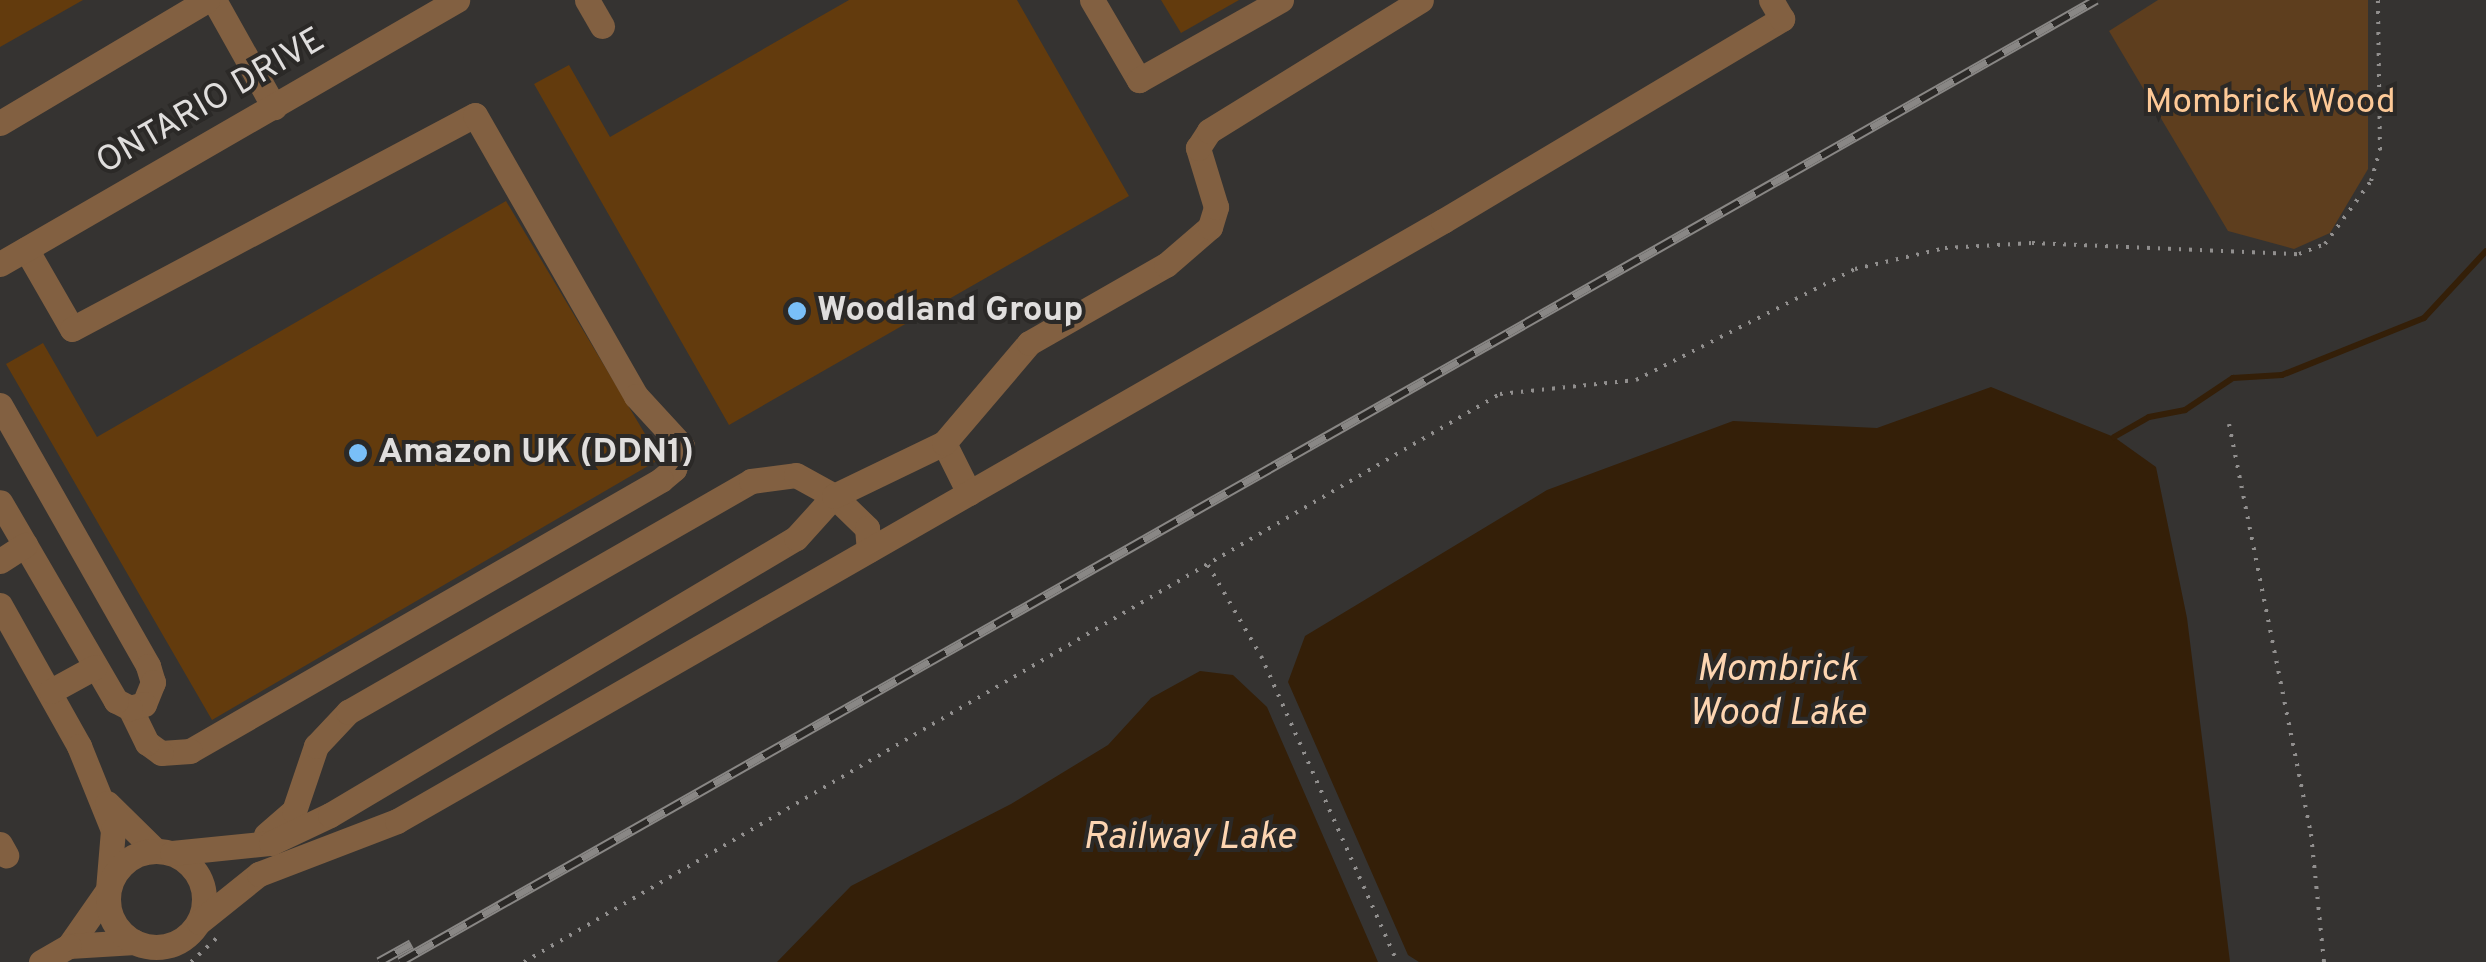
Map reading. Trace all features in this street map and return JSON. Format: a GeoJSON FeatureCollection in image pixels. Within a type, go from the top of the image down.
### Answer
{"type":"FeatureCollection","features":[{"type":"Feature","properties":{"kind":"street"},"geometry":{"type":"LineString","coordinates":[[0,123],[211,0],[274,107]]}},
{"type":"Feature","properties":{"kind":"street"},"geometry":{"type":"LineString","coordinates":[[587,0],[602,26]]}},
{"type":"Feature","properties":{"kind":"street"},"geometry":{"type":"LineString","coordinates":[[1092,0],[1139,80],[1280,0]]}},
{"type":"Feature","properties":{"kind":"street"},"geometry":{"type":"LineString","coordinates":[[40,962],[69,946],[124,862],[164,851],[272,843],[330,815],[796,538],[834,496],[944,443],[1028,343],[1166,265],[1210,227],[1216,207],[1198,148],[1208,130],[1421,0]]}},
{"type":"Feature","properties":{"kind":"street"},"geometry":{"type":"LineString","coordinates":[[69,946],[154,951],[190,935],[199,922],[259,874],[397,820],[970,493],[1782,19],[1771,0]]}},
{"type":"Feature","properties":{"kind":"street","name":"ONTARIO DRIVE"},"geometry":{"type":"LineString","coordinates":[[0,264],[274,107],[443,4]]}},
{"type":"Feature","properties":{"kind":"street"},"geometry":{"type":"LineString","coordinates":[[0,502],[116,701],[130,708],[138,730],[161,752],[190,751],[661,480],[674,469],[682,446],[636,396],[475,115],[72,329],[26,249]]}},
{"type":"Feature","properties":{"kind":"street"},"geometry":{"type":"LineString","coordinates":[[0,406],[148,666],[150,694],[130,708]]}},
{"type":"Feature","properties":{"kind":"street"},"geometry":{"type":"LineString","coordinates":[[944,443],[970,493]]}},
{"type":"Feature","properties":{"kind":"street"},"geometry":{"type":"LineString","coordinates":[[250,846],[294,811],[316,746],[348,712],[751,481],[796,475],[834,496],[867,528],[869,550]]}},
{"type":"Feature","properties":{"kind":"street"},"geometry":{"type":"LineString","coordinates":[[0,560],[25,545]]}},
{"type":"Feature","properties":{"kind":"street"},"geometry":{"type":"LineString","coordinates":[[0,605],[50,691],[107,804],[114,854],[108,890],[115,925],[154,951]]}},
{"type":"Feature","properties":{"kind":"street"},"geometry":{"type":"LineString","coordinates":[[50,691],[95,667]]}},
{"type":"Feature","properties":{"kind":"street"},"geometry":{"type":"LineString","coordinates":[[107,804],[164,851],[198,873],[204,906],[199,922]]}},
{"type":"Feature","properties":{"kind":"path"},"geometry":{"type":"LineString","coordinates":[[524,962],[1500,394],[1636,380],[1855,268],[1945,248],[1997,245],[2299,254],[2325,244],[2372,181],[2380,150],[2378,0]]}},
{"type":"Feature","properties":{"kind":"path"},"geometry":{"type":"LineString","coordinates":[[2228,424],[2311,834],[2324,962]]}},
{"type":"Feature","properties":{"kind":"path"},"geometry":{"type":"LineString","coordinates":[[1207,563],[1261,656],[1397,962]]}},
{"type":"Feature","properties":{"kind":"green space","name":"Mombrick Wood"},"geometry":{"type":"Polygon","coordinates":[[[2158,0],[2368,0],[2368,169],[2330,233],[2294,249],[2228,231],[2109,31],[2158,0]]]}},
{"type":"Feature","properties":{"kind":"water","name":"Mombrick Wood Lake"},"geometry":{"type":"Polygon","coordinates":[[[1991,387],[2114,437],[2156,467],[2187,618],[2230,962],[1419,962],[1408,955],[1288,682],[1305,636],[1547,490],[1733,421],[1877,428],[1991,387]]]}},
{"type":"Feature","properties":{"kind":"water","name":"Railway Lake"},"geometry":{"type":"Polygon","coordinates":[[[1200,671],[1233,675],[1267,707],[1378,962],[777,962],[851,886],[1011,804],[1108,745],[1151,698],[1200,671]]]}},
{"type":"Feature","properties":{"kind":"building"},"geometry":{"type":"Polygon","coordinates":[[[0,0],[83,0],[0,47],[0,0]]]}},
{"type":"Feature","properties":{"kind":"building","name":"Woodland Group"},"geometry":{"type":"Polygon","coordinates":[[[849,0],[1017,0],[1129,196],[729,425],[534,84],[569,65],[610,137],[849,0]]]}},
{"type":"Feature","properties":{"kind":"building"},"geometry":{"type":"Polygon","coordinates":[[[1161,0],[1239,0],[1181,33],[1161,0]]]}},
{"type":"Feature","properties":{"kind":"building","name":"Amazon UK (DDN1)"},"geometry":{"type":"Polygon","coordinates":[[[506,201],[660,459],[212,720],[6,364],[43,343],[97,437],[506,201]]]}},
{"type":"Feature","properties":{"kind":"waterway"},"geometry":{"type":"LineString","coordinates":[[2114,437],[2149,417],[2185,410],[2233,378],[2282,375],[2424,318],[2486,251]]}},
{"type":"Feature","properties":{"kind":"railway"},"geometry":{"type":"LineString","coordinates":[[400,962],[2096,0]]}},
{"type":"Feature","properties":{"kind":"railway"},"geometry":{"type":"LineString","coordinates":[[379,962],[411,944]]}},
{"type":"Feature","properties":{"kind":"place","name":"Woodland Group"},"geometry":{"type":"Point","coordinates":[797,311]}},
{"type":"Feature","properties":{"kind":"place","name":"Amazon UK (DDN1)"},"geometry":{"type":"Point","coordinates":[358,453]}}]}
